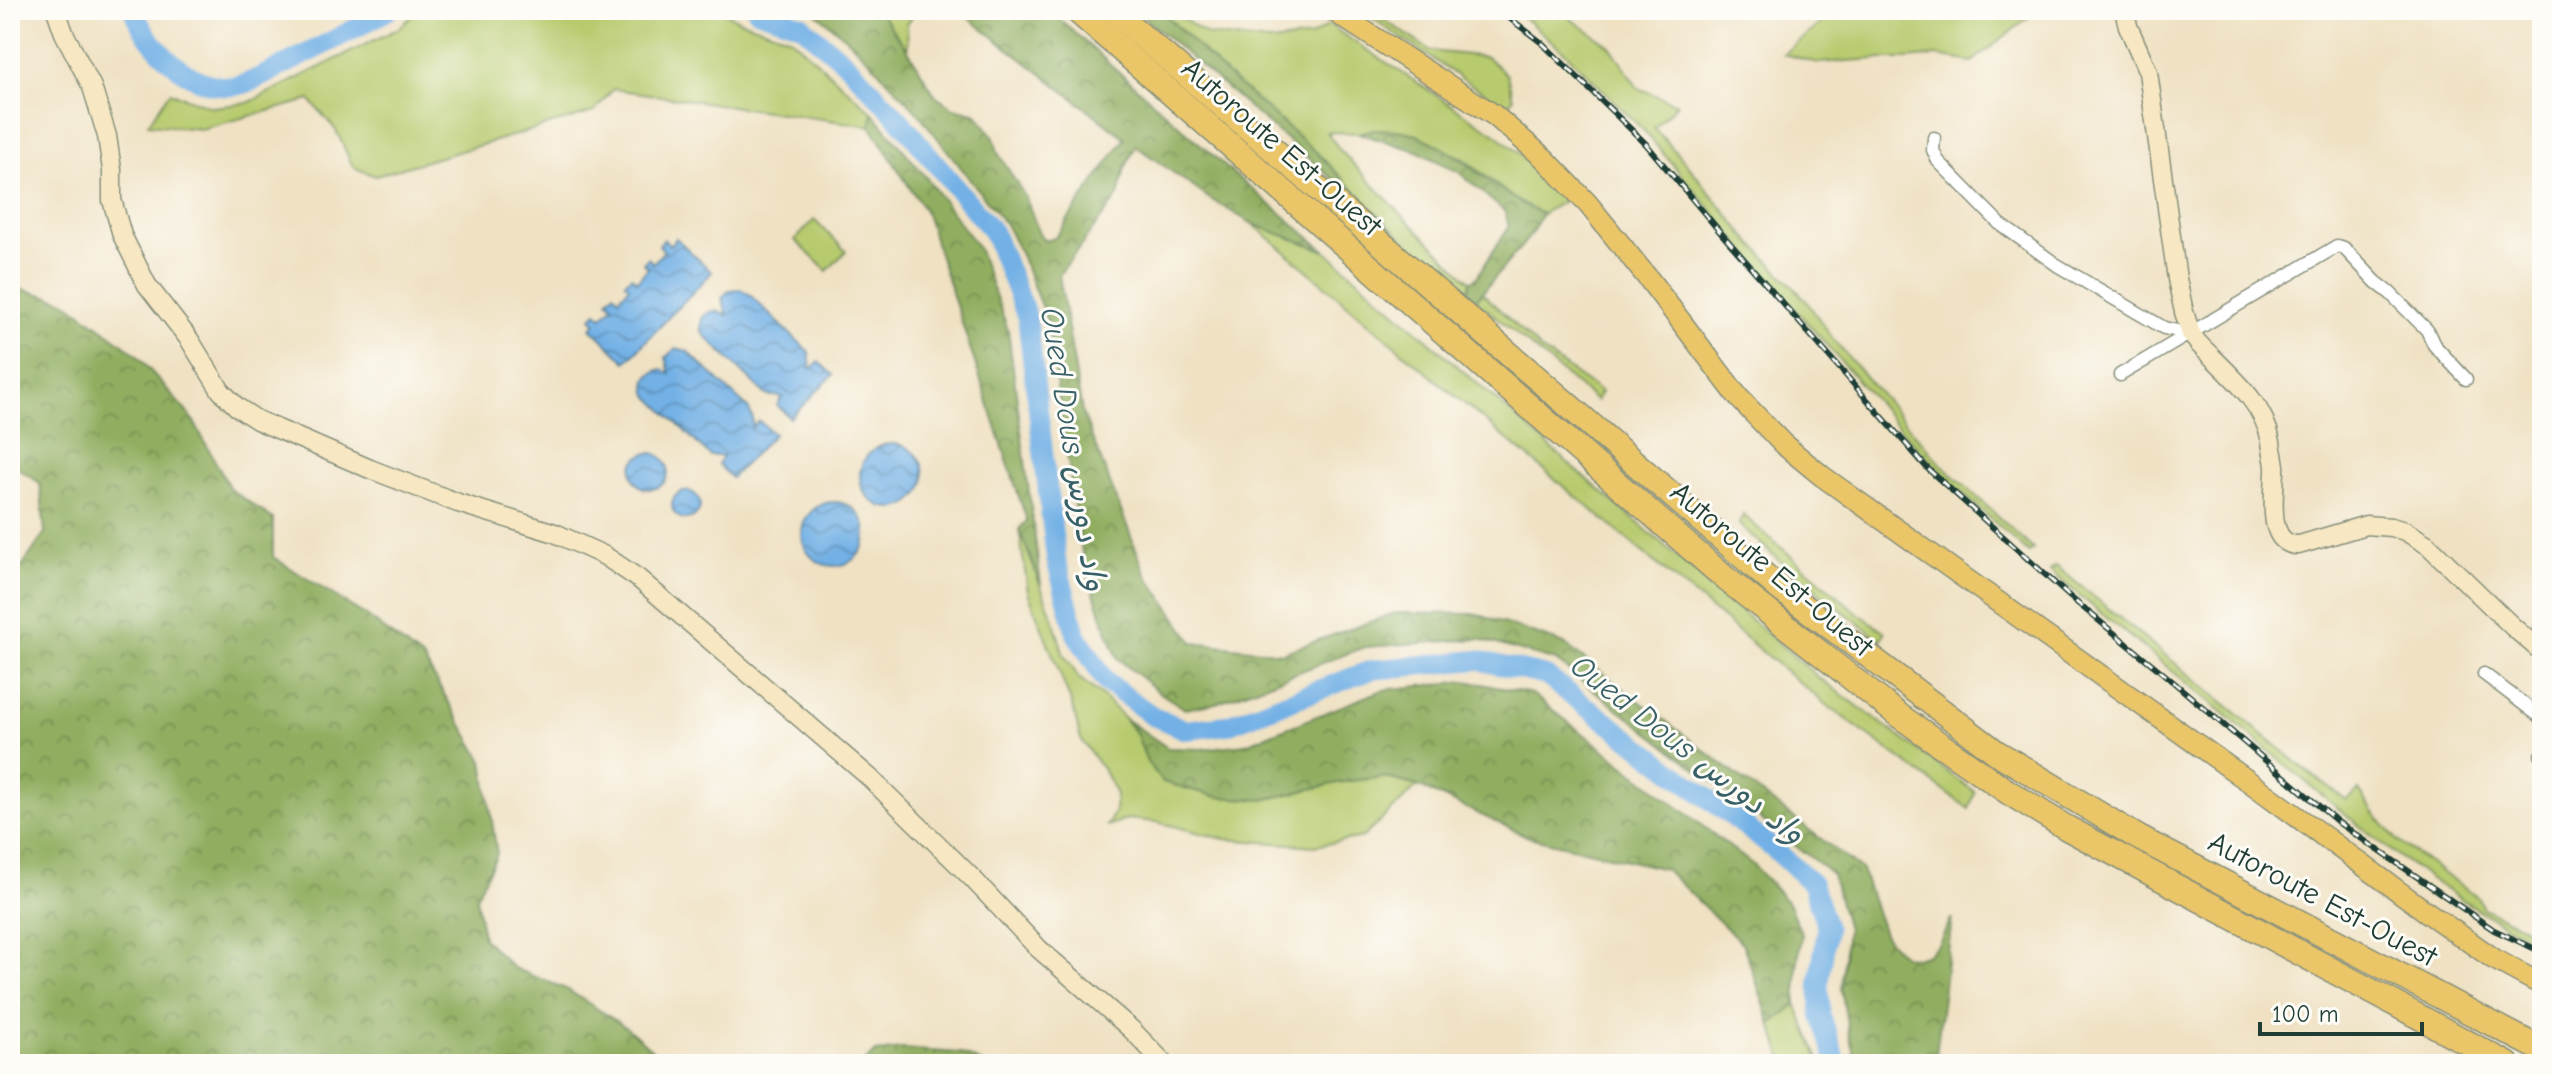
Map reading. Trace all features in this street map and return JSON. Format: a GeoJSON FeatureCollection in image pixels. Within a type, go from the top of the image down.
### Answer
{"type":"FeatureCollection","features":[{"type":"Feature","properties":{"kind":"highway","name":"Autoroute Est-Ouest"},"geometry":{"type":"LineString","coordinates":[[1076,10],[1725,578],[1901,717],[2008,792],[2067,828],[2507,1064]]}},
{"type":"Feature","properties":{"kind":"highway","name":"Autoroute Est-Ouest"},"geometry":{"type":"LineString","coordinates":[[1112,10],[1779,588],[1996,752],[2139,838],[2542,1050]]}},
{"type":"Feature","properties":{"kind":"main road"},"geometry":{"type":"LineString","coordinates":[[1332,10],[1494,115],[1545,159],[1588,204],[1642,270],[1739,398],[1783,444],[1822,476],[2424,910],[2494,959],[2542,985]]}},
{"type":"Feature","properties":{"kind":"street"},"geometry":{"type":"LineString","coordinates":[[56,10],[64,33],[92,87],[107,136],[112,200],[122,235],[147,285],[189,339],[221,391],[237,407],[257,420],[370,469],[458,503],[555,533],[605,556],[639,579],[869,777],[1039,949],[1131,1029],[1165,1064]]}},
{"type":"Feature","properties":{"kind":"street"},"geometry":{"type":"LineString","coordinates":[[2124,10],[2151,88],[2184,312],[2191,334],[2257,406],[2264,418],[2275,467],[2272,500],[2276,526],[2287,543],[2299,545],[2366,525],[2405,531],[2428,545],[2542,652]]}},
{"type":"Feature","properties":{"kind":"street"},"geometry":{"type":"LineString","coordinates":[[1934,138],[1933,150],[1938,161],[2000,224],[2057,265],[2164,328],[2191,334]]}},
{"type":"Feature","properties":{"kind":"street"},"geometry":{"type":"LineString","coordinates":[[2120,375],[2337,246],[2344,248],[2427,330],[2434,345],[2466,379]]}},
{"type":"Feature","properties":{"kind":"street"},"geometry":{"type":"LineString","coordinates":[[2484,674],[2542,718]]}},
{"type":"Feature","properties":{"kind":"green space"},"geometry":{"type":"Polygon","coordinates":[[[419,10],[720,10],[741,21],[791,38],[873,113],[870,126],[613,89],[594,112],[375,176],[353,167],[336,130],[310,100],[201,129],[148,124],[170,92],[212,107],[248,103],[399,28],[419,10]]]}},
{"type":"Feature","properties":{"kind":"green space"},"geometry":{"type":"Polygon","coordinates":[[[813,10],[878,10],[908,50],[935,95],[954,108],[977,114],[994,138],[998,153],[1026,198],[1045,241],[1055,238],[1125,138],[958,10],[1049,10],[1326,251],[1253,224],[1210,199],[1136,146],[1125,168],[1118,196],[1059,275],[1082,412],[1146,574],[1193,642],[1282,653],[1395,613],[1477,614],[1564,644],[1862,870],[1884,934],[1905,956],[1916,958],[1928,954],[1938,945],[1952,918],[1935,1064],[1857,1064],[1841,989],[1847,929],[1832,874],[1556,661],[1479,639],[1365,647],[1216,703],[1185,709],[1118,659],[1083,559],[1047,321],[1021,255],[1005,224],[914,108],[858,49],[813,10]]]}},
{"type":"Feature","properties":{"kind":"green space"},"geometry":{"type":"Polygon","coordinates":[[[878,10],[917,10],[907,24],[908,50],[878,10]]]}},
{"type":"Feature","properties":{"kind":"green space"},"geometry":{"type":"Polygon","coordinates":[[[1135,10],[1160,10],[1226,74],[1315,151],[1403,239],[1135,10]]]}},
{"type":"Feature","properties":{"kind":"green space"},"geometry":{"type":"Polygon","coordinates":[[[1160,10],[1169,10],[1208,35],[1270,42],[1310,37],[1329,25],[1497,135],[1538,169],[1565,200],[1542,214],[1522,205],[1461,157],[1377,129],[1358,133],[1327,132],[1340,150],[1402,215],[1541,350],[1601,392],[1596,401],[1403,239],[1315,151],[1226,74],[1160,10]]]}},
{"type":"Feature","properties":{"kind":"green space"},"geometry":{"type":"Polygon","coordinates":[[[1360,10],[1370,10],[1431,51],[1487,57],[1507,75],[1513,98],[1510,103],[1501,103],[1360,10]]]}},
{"type":"Feature","properties":{"kind":"green space"},"geometry":{"type":"Polygon","coordinates":[[[1515,10],[1565,10],[1571,19],[1610,46],[1638,88],[1677,104],[1654,128],[1745,236],[1804,298],[1836,343],[1940,463],[2033,549],[2029,553],[1959,490],[1910,440],[1647,134],[1567,54],[1515,10]]]}},
{"type":"Feature","properties":{"kind":"green space"},"geometry":{"type":"Polygon","coordinates":[[[1842,10],[2038,10],[1972,62],[1937,56],[1818,63],[1783,54],[1842,10]]]}},
{"type":"Feature","properties":{"kind":"green space"},"geometry":{"type":"Polygon","coordinates":[[[873,113],[926,177],[978,248],[1008,330],[1041,585],[1019,529],[1027,521],[925,211],[870,126],[873,113]]]}},
{"type":"Feature","properties":{"kind":"green space"},"geometry":{"type":"Polygon","coordinates":[[[1377,129],[1405,131],[1432,142],[1542,214],[1530,236],[1476,300],[1467,292],[1470,282],[1477,277],[1509,226],[1505,212],[1459,172],[1417,151],[1358,133],[1377,129]]]}},
{"type":"Feature","properties":{"kind":"green space"},"geometry":{"type":"Polygon","coordinates":[[[814,220],[846,251],[827,271],[795,240],[814,220]]]}},
{"type":"Feature","properties":{"kind":"green space"},"geometry":{"type":"Polygon","coordinates":[[[1253,224],[1326,251],[1818,677],[1975,792],[1969,809],[1825,704],[1253,224]]]}},
{"type":"Feature","properties":{"kind":"green space"},"geometry":{"type":"Polygon","coordinates":[[[10,286],[65,301],[135,353],[192,418],[230,489],[273,519],[273,557],[368,617],[424,660],[483,761],[497,854],[476,897],[483,938],[513,968],[566,989],[627,1028],[668,1064],[10,1064],[10,575],[20,569],[45,533],[40,483],[10,463],[10,286]]]}},
{"type":"Feature","properties":{"kind":"green space"},"geometry":{"type":"Polygon","coordinates":[[[1743,515],[1858,613],[1885,632],[1881,641],[1781,562],[1739,524],[1743,515]]]}},
{"type":"Feature","properties":{"kind":"green space"},"geometry":{"type":"Polygon","coordinates":[[[1019,529],[1063,653],[1079,678],[1124,718],[1137,735],[1147,762],[1263,800],[1337,783],[1383,777],[1418,786],[1363,837],[1315,846],[1224,839],[1157,822],[1127,819],[1107,826],[1115,811],[1116,794],[1081,739],[1071,702],[1028,592],[1019,529]]]}},
{"type":"Feature","properties":{"kind":"green space"},"geometry":{"type":"Polygon","coordinates":[[[2056,566],[2316,778],[2346,800],[2359,790],[2398,841],[2477,897],[2483,908],[2542,936],[2542,944],[2459,898],[2383,844],[2050,571],[2056,566]]]}},
{"type":"Feature","properties":{"kind":"green space"},"geometry":{"type":"Polygon","coordinates":[[[1466,681],[1532,694],[1753,865],[1788,903],[1802,935],[1796,1004],[1771,1024],[1743,944],[1665,869],[1529,837],[1418,786],[1384,777],[1337,783],[1263,800],[1218,797],[1163,782],[1147,762],[1137,735],[1124,718],[1168,748],[1202,749],[1246,744],[1383,690],[1466,681]]]}},
{"type":"Feature","properties":{"kind":"green space"},"geometry":{"type":"Polygon","coordinates":[[[1796,1004],[1821,1064],[1785,1064],[1771,1024],[1796,1004]]]}},
{"type":"Feature","properties":{"kind":"green space"},"geometry":{"type":"Polygon","coordinates":[[[902,1049],[960,1053],[984,1064],[862,1064],[876,1052],[902,1049]]]}},
{"type":"Feature","properties":{"kind":"water"},"geometry":{"type":"Polygon","coordinates":[[[676,238],[712,272],[626,362],[591,328],[596,323],[591,318],[597,312],[602,317],[613,306],[608,300],[614,293],[619,298],[629,287],[625,282],[631,276],[637,281],[648,268],[643,263],[648,258],[653,263],[664,251],[659,245],[664,239],[670,245],[676,238]]]}},
{"type":"Feature","properties":{"kind":"water"},"geometry":{"type":"Polygon","coordinates":[[[740,289],[809,352],[811,369],[819,362],[833,375],[790,418],[777,405],[782,397],[766,395],[701,330],[702,318],[708,313],[717,311],[727,315],[722,298],[729,290],[740,289]]]}},
{"type":"Feature","properties":{"kind":"water"},"geometry":{"type":"Polygon","coordinates":[[[676,348],[687,351],[748,408],[753,418],[752,427],[759,421],[774,434],[731,478],[718,464],[723,456],[710,456],[648,395],[648,378],[662,369],[670,374],[666,357],[676,348]]]}},
{"type":"Feature","properties":{"kind":"water"},"geometry":{"type":"Polygon","coordinates":[[[892,444],[910,450],[918,458],[924,476],[918,494],[910,502],[892,508],[874,502],[866,494],[860,476],[866,458],[874,450],[892,444]]]}},
{"type":"Feature","properties":{"kind":"water"},"geometry":{"type":"Polygon","coordinates":[[[650,453],[663,458],[668,471],[663,484],[650,489],[637,484],[632,471],[637,458],[650,453]]]}},
{"type":"Feature","properties":{"kind":"water"},"geometry":{"type":"Polygon","coordinates":[[[686,491],[696,495],[700,505],[696,515],[686,519],[676,515],[672,505],[676,495],[686,491]]]}},
{"type":"Feature","properties":{"kind":"water"},"geometry":{"type":"Polygon","coordinates":[[[828,502],[840,502],[857,511],[864,522],[864,546],[857,557],[840,566],[828,566],[816,561],[807,552],[802,540],[802,528],[807,516],[816,507],[828,502]]]}},
{"type":"Feature","properties":{"kind":"waterway","name":"Oued Dous واد دورس"},"geometry":{"type":"LineString","coordinates":[[133,10],[150,38],[174,64],[188,74],[219,86],[235,86],[258,78],[389,10]]}},
{"type":"Feature","properties":{"kind":"waterway","name":"Oued Dous واد دورس"},"geometry":{"type":"LineString","coordinates":[[757,10],[801,25],[848,65],[898,118],[993,232],[1027,317],[1056,559],[1076,634],[1106,682],[1153,716],[1186,730],[1227,725],[1371,670],[1477,660],[1546,676],[1779,853],[1812,884],[1827,928],[1819,984],[1821,1016],[1837,1064]]}},
{"type":"Feature","properties":{"kind":"railway"},"geometry":{"type":"LineString","coordinates":[[1499,10],[1542,43],[1646,144],[1928,469],[2070,597],[2339,823],[2494,930],[2542,952]]}}]}
